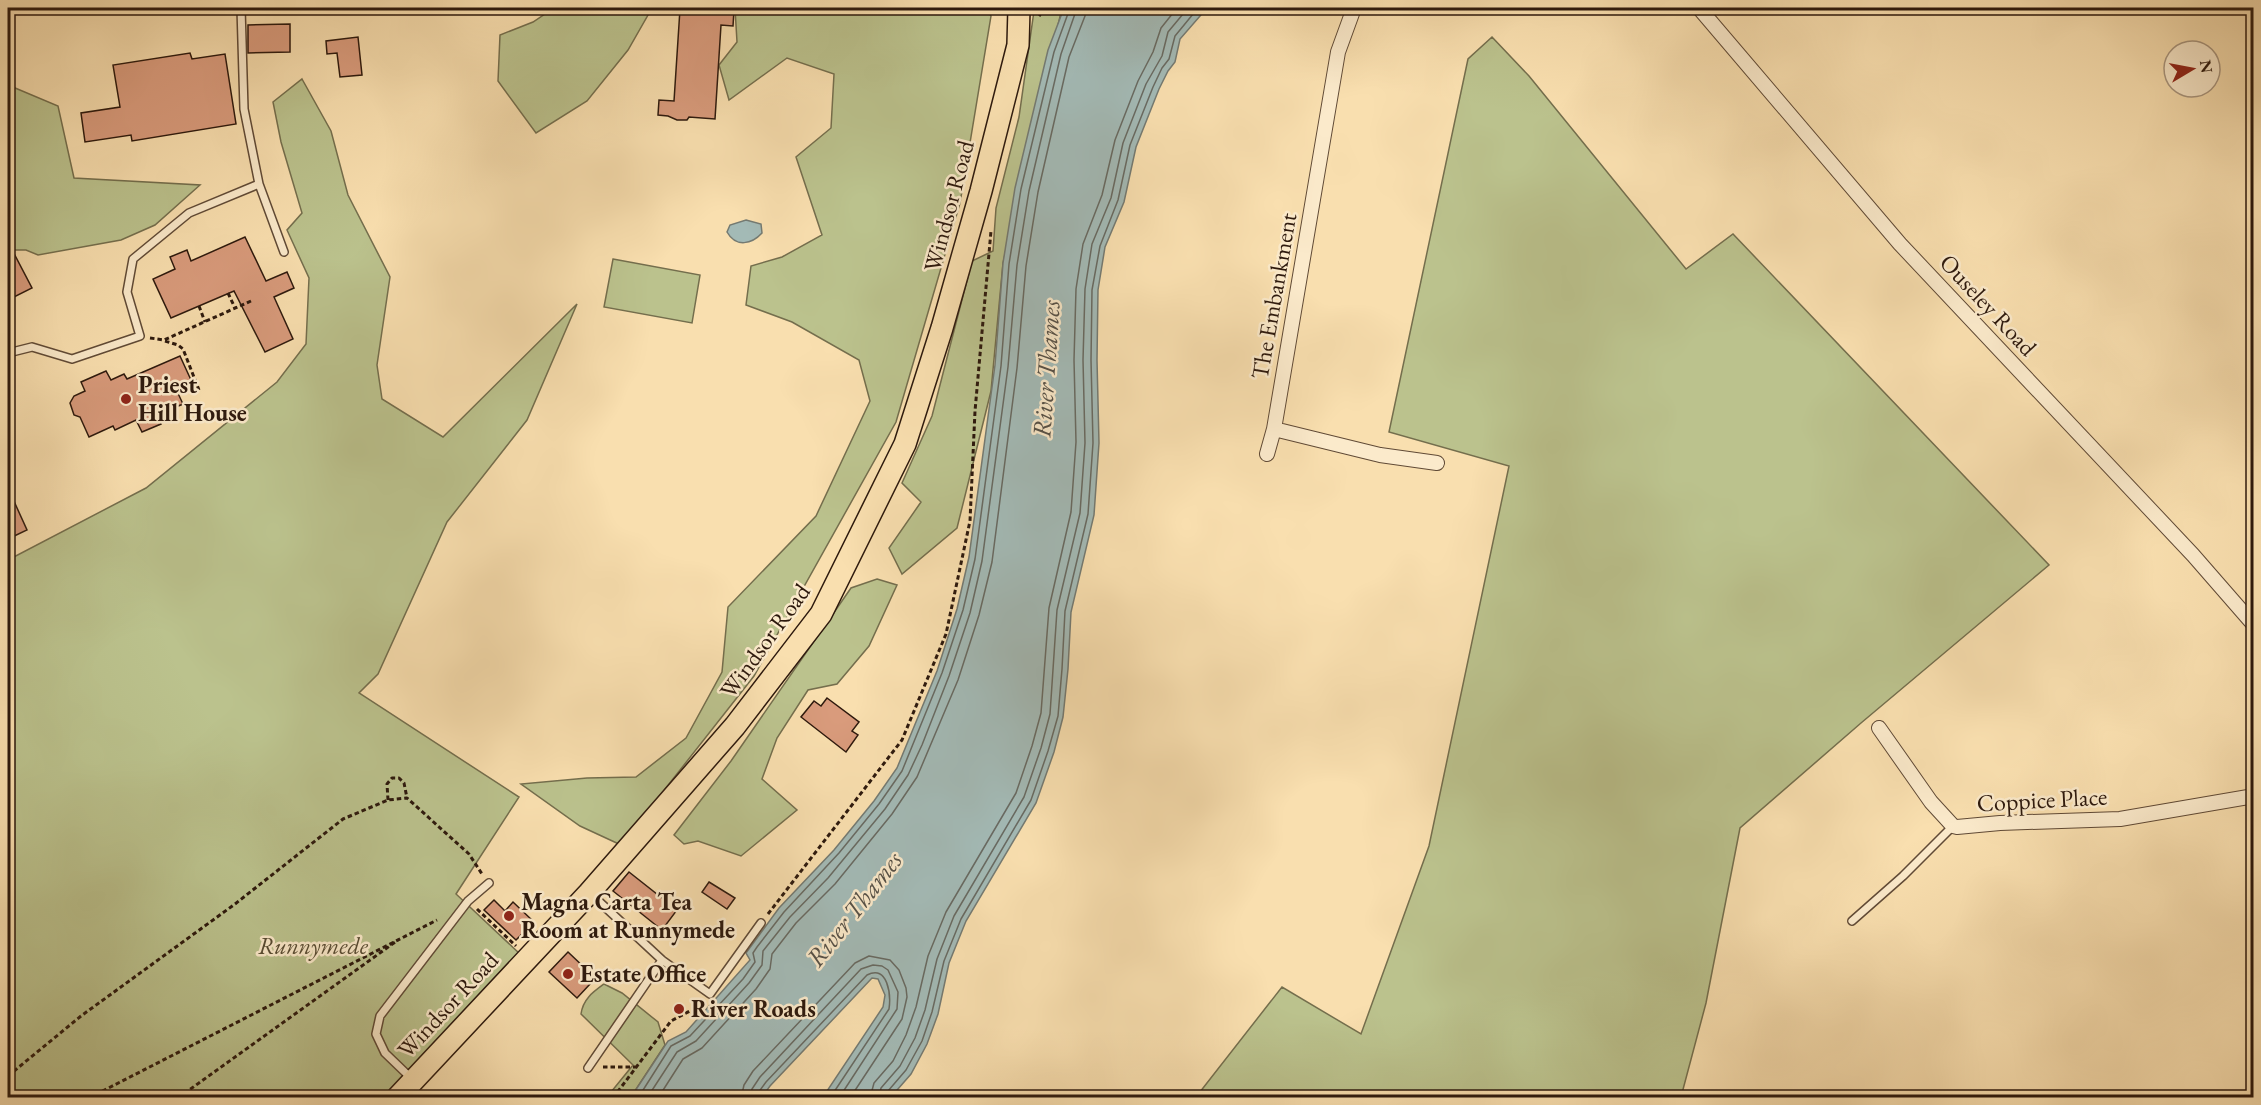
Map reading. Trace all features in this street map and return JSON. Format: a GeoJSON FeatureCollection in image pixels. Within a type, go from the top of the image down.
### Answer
{"type":"FeatureCollection","features":[{"type":"Feature","properties":{"kind":"main road","name":"Windsor Road"},"geometry":{"type":"LineString","coordinates":[[397,1098],[589,893],[735,726],[821,614],[905,444],[942,328],[981,191],[1018,45],[1019,8]]}},
{"type":"Feature","properties":{"kind":"street","name":"The Embankment"},"geometry":{"type":"LineString","coordinates":[[1267,454],[1274,429],[1338,52],[1354,8]]}},
{"type":"Feature","properties":{"kind":"street","name":"Ouseley Road"},"geometry":{"type":"LineString","coordinates":[[1699,8],[1900,244],[2193,555],[2253,625]]}},
{"type":"Feature","properties":{"kind":"street"},"geometry":{"type":"LineString","coordinates":[[1274,429],[1380,455],[1437,463]]}},
{"type":"Feature","properties":{"kind":"street","name":"Coppice Place"},"geometry":{"type":"LineString","coordinates":[[1879,728],[1931,802],[1953,826],[2120,819],[2253,796]]}},
{"type":"Feature","properties":{"kind":"lane"},"geometry":{"type":"LineString","coordinates":[[241,8],[244,109],[259,184],[284,252]]}},
{"type":"Feature","properties":{"kind":"lane"},"geometry":{"type":"LineString","coordinates":[[8,352],[32,347],[72,359],[140,336],[127,292],[133,260],[189,213],[259,184]]}},
{"type":"Feature","properties":{"kind":"lane"},"geometry":{"type":"LineString","coordinates":[[1852,921],[1903,876],[1953,826]]}},
{"type":"Feature","properties":{"kind":"lane"},"geometry":{"type":"LineString","coordinates":[[413,1080],[385,1053],[376,1034],[380,1016],[468,901],[489,883]]}},
{"type":"Feature","properties":{"kind":"lane"},"geometry":{"type":"LineString","coordinates":[[589,893],[662,960],[710,994],[761,923]]}},
{"type":"Feature","properties":{"kind":"lane"},"geometry":{"type":"LineString","coordinates":[[588,1068],[662,960]]}},
{"type":"Feature","properties":{"kind":"path"},"geometry":{"type":"LineString","coordinates":[[761,923],[902,740],[946,634],[970,521],[975,411],[992,223]]}},
{"type":"Feature","properties":{"kind":"path"},"geometry":{"type":"LineString","coordinates":[[228,293],[235,308]]}},
{"type":"Feature","properties":{"kind":"path"},"geometry":{"type":"LineString","coordinates":[[164,340],[251,301]]}},
{"type":"Feature","properties":{"kind":"path"},"geometry":{"type":"LineString","coordinates":[[199,306],[205,322]]}},
{"type":"Feature","properties":{"kind":"path"},"geometry":{"type":"LineString","coordinates":[[140,336],[164,340],[183,349],[200,390]]}},
{"type":"Feature","properties":{"kind":"path"},"geometry":{"type":"LineString","coordinates":[[388,800],[387,784],[392,778],[399,778],[404,783],[407,798],[469,854],[489,883]]}},
{"type":"Feature","properties":{"kind":"path"},"geometry":{"type":"LineString","coordinates":[[8,1076],[81,1016],[235,904],[343,819],[388,800],[407,798]]}},
{"type":"Feature","properties":{"kind":"path"},"geometry":{"type":"LineString","coordinates":[[468,901],[528,957]]}},
{"type":"Feature","properties":{"kind":"path"},"geometry":{"type":"LineString","coordinates":[[89,1098],[407,934],[462,909]]}},
{"type":"Feature","properties":{"kind":"path"},"geometry":{"type":"LineString","coordinates":[[178,1098],[407,934]]}},
{"type":"Feature","properties":{"kind":"path"},"geometry":{"type":"LineString","coordinates":[[613,1098],[671,1021],[702,1005],[710,994]]}},
{"type":"Feature","properties":{"kind":"path"},"geometry":{"type":"LineString","coordinates":[[588,1068],[637,1066]]}},
{"type":"Feature","properties":{"kind":"green space"},"geometry":{"type":"Polygon","coordinates":[[[554,8],[652,8],[628,50],[587,101],[536,133],[498,81],[500,35],[533,22],[554,8]]]}},
{"type":"Feature","properties":{"kind":"green space"},"geometry":{"type":"Polygon","coordinates":[[[735,8],[986,8],[991,16],[960,203],[896,422],[754,676],[621,845],[580,826],[521,784],[587,778],[636,777],[686,738],[722,672],[728,607],[816,516],[870,401],[859,360],[792,322],[746,305],[751,266],[782,257],[822,235],[796,157],[831,128],[834,74],[787,58],[729,100],[719,65],[737,42],[735,8]]]}},
{"type":"Feature","properties":{"kind":"green space"},"geometry":{"type":"Polygon","coordinates":[[[1036,8],[1062,8],[1003,263],[991,391],[957,528],[902,574],[889,548],[921,502],[902,483],[932,416],[972,261],[993,251],[996,208],[1019,117],[1036,8]]]}},
{"type":"Feature","properties":{"kind":"green space"},"geometry":{"type":"Polygon","coordinates":[[[1492,37],[1529,76],[1686,269],[1733,234],[2049,565],[1740,828],[1706,1003],[1681,1097],[1196,1097],[1282,987],[1361,1034],[1429,846],[1509,466],[1389,432],[1468,59],[1492,37]]]}},
{"type":"Feature","properties":{"kind":"green space","name":"Runnymede"},"geometry":{"type":"Polygon","coordinates":[[[302,79],[331,131],[348,195],[390,277],[377,365],[382,399],[443,437],[577,304],[527,420],[447,522],[378,674],[359,693],[519,797],[456,894],[520,954],[385,1097],[8,1097],[8,560],[146,488],[277,382],[306,344],[309,278],[287,230],[302,213],[281,142],[273,102],[302,79]]]}},
{"type":"Feature","properties":{"kind":"green space"},"geometry":{"type":"Polygon","coordinates":[[[8,85],[58,106],[74,178],[200,185],[155,225],[121,240],[38,255],[26,250],[8,250],[8,85]]]}},
{"type":"Feature","properties":{"kind":"green space"},"geometry":{"type":"Polygon","coordinates":[[[613,259],[700,275],[692,323],[604,307],[613,259]]]}},
{"type":"Feature","properties":{"kind":"green space"},"geometry":{"type":"Polygon","coordinates":[[[877,579],[897,585],[869,646],[837,684],[808,690],[777,738],[762,779],[797,810],[741,856],[698,841],[684,844],[674,835],[731,761],[851,588],[877,579]]]}},
{"type":"Feature","properties":{"kind":"green space"},"geometry":{"type":"Polygon","coordinates":[[[604,984],[622,993],[658,1022],[665,1045],[631,1097],[607,1097],[633,1065],[581,1014],[586,1000],[604,984]]]}},
{"type":"Feature","properties":{"kind":"water","name":"River Thames"},"geometry":{"type":"Polygon","coordinates":[[[1064,8],[1207,8],[1180,39],[1175,62],[1159,89],[1136,147],[1124,202],[1105,247],[1098,290],[1099,443],[1094,515],[1071,612],[1063,717],[1054,752],[1036,803],[966,921],[949,963],[938,1014],[927,1044],[911,1074],[891,1097],[823,1097],[883,1007],[885,995],[878,979],[872,978],[762,1097],[631,1097],[668,1041],[686,1032],[750,960],[746,953],[779,908],[834,850],[874,801],[897,768],[937,671],[957,609],[969,557],[995,365],[1003,263],[1015,188],[1048,50],[1064,8]]]}},
{"type":"Feature","properties":{"kind":"water"},"geometry":{"type":"Polygon","coordinates":[[[746,220],[761,224],[762,233],[749,242],[739,242],[727,232],[730,225],[746,220]]]}},
{"type":"Feature","properties":{"kind":"building"},"geometry":{"type":"Polygon","coordinates":[[[700,8],[734,10],[733,26],[721,25],[715,119],[689,117],[687,120],[677,120],[658,115],[659,100],[674,101],[680,9],[700,10],[700,8]]]}},
{"type":"Feature","properties":{"kind":"building"},"geometry":{"type":"Polygon","coordinates":[[[290,24],[290,52],[248,53],[248,25],[290,24]]]}},
{"type":"Feature","properties":{"kind":"building"},"geometry":{"type":"Polygon","coordinates":[[[358,37],[362,75],[340,77],[337,53],[327,54],[326,41],[358,37]]]}},
{"type":"Feature","properties":{"kind":"building"},"geometry":{"type":"Polygon","coordinates":[[[190,53],[192,59],[225,54],[236,124],[132,141],[131,135],[85,142],[81,113],[120,107],[113,65],[190,53]]]}},
{"type":"Feature","properties":{"kind":"building"},"geometry":{"type":"Polygon","coordinates":[[[245,237],[266,281],[287,272],[294,288],[274,297],[293,339],[265,352],[234,291],[171,318],[153,279],[175,269],[170,257],[187,250],[191,261],[245,237]]]}},
{"type":"Feature","properties":{"kind":"building"},"geometry":{"type":"Polygon","coordinates":[[[8,242],[32,288],[12,298],[8,289],[8,242]]]}},
{"type":"Feature","properties":{"kind":"building","name":"Priest Hill House"},"geometry":{"type":"Polygon","coordinates":[[[180,356],[191,380],[175,387],[183,404],[157,415],[161,424],[142,432],[136,420],[115,430],[113,426],[89,437],[80,417],[74,415],[70,403],[74,396],[85,391],[81,382],[106,371],[111,380],[124,374],[127,379],[180,356]]]}},
{"type":"Feature","properties":{"kind":"building"},"geometry":{"type":"Polygon","coordinates":[[[8,488],[27,530],[8,539],[8,488]]]}},
{"type":"Feature","properties":{"kind":"building"},"geometry":{"type":"Polygon","coordinates":[[[827,698],[859,722],[852,731],[858,735],[846,752],[801,717],[814,701],[821,706],[827,698]]]}},
{"type":"Feature","properties":{"kind":"building"},"geometry":{"type":"Polygon","coordinates":[[[629,872],[677,910],[662,930],[613,891],[629,872]]]}},
{"type":"Feature","properties":{"kind":"building"},"geometry":{"type":"Polygon","coordinates":[[[709,882],[735,898],[727,909],[702,892],[709,882]]]}},
{"type":"Feature","properties":{"kind":"building","name":"Magna Carta Tea Room at Runnymede"},"geometry":{"type":"Polygon","coordinates":[[[494,900],[505,911],[513,902],[534,922],[516,940],[484,910],[494,900]]]}},
{"type":"Feature","properties":{"kind":"building","name":"Estate Office"},"geometry":{"type":"Polygon","coordinates":[[[568,952],[588,971],[582,977],[590,984],[577,998],[549,972],[568,952]]]}},
{"type":"Feature","properties":{"kind":"place","name":"Priest Hill House"},"geometry":{"type":"Point","coordinates":[126,399]}},
{"type":"Feature","properties":{"kind":"place","name":"Magna Carta Tea Room at Runnymede"},"geometry":{"type":"Point","coordinates":[509,916]}},
{"type":"Feature","properties":{"kind":"place","name":"Estate Office"},"geometry":{"type":"Point","coordinates":[568,974]}},
{"type":"Feature","properties":{"kind":"place","name":"River Roads"},"geometry":{"type":"Point","coordinates":[679,1009]}}]}
